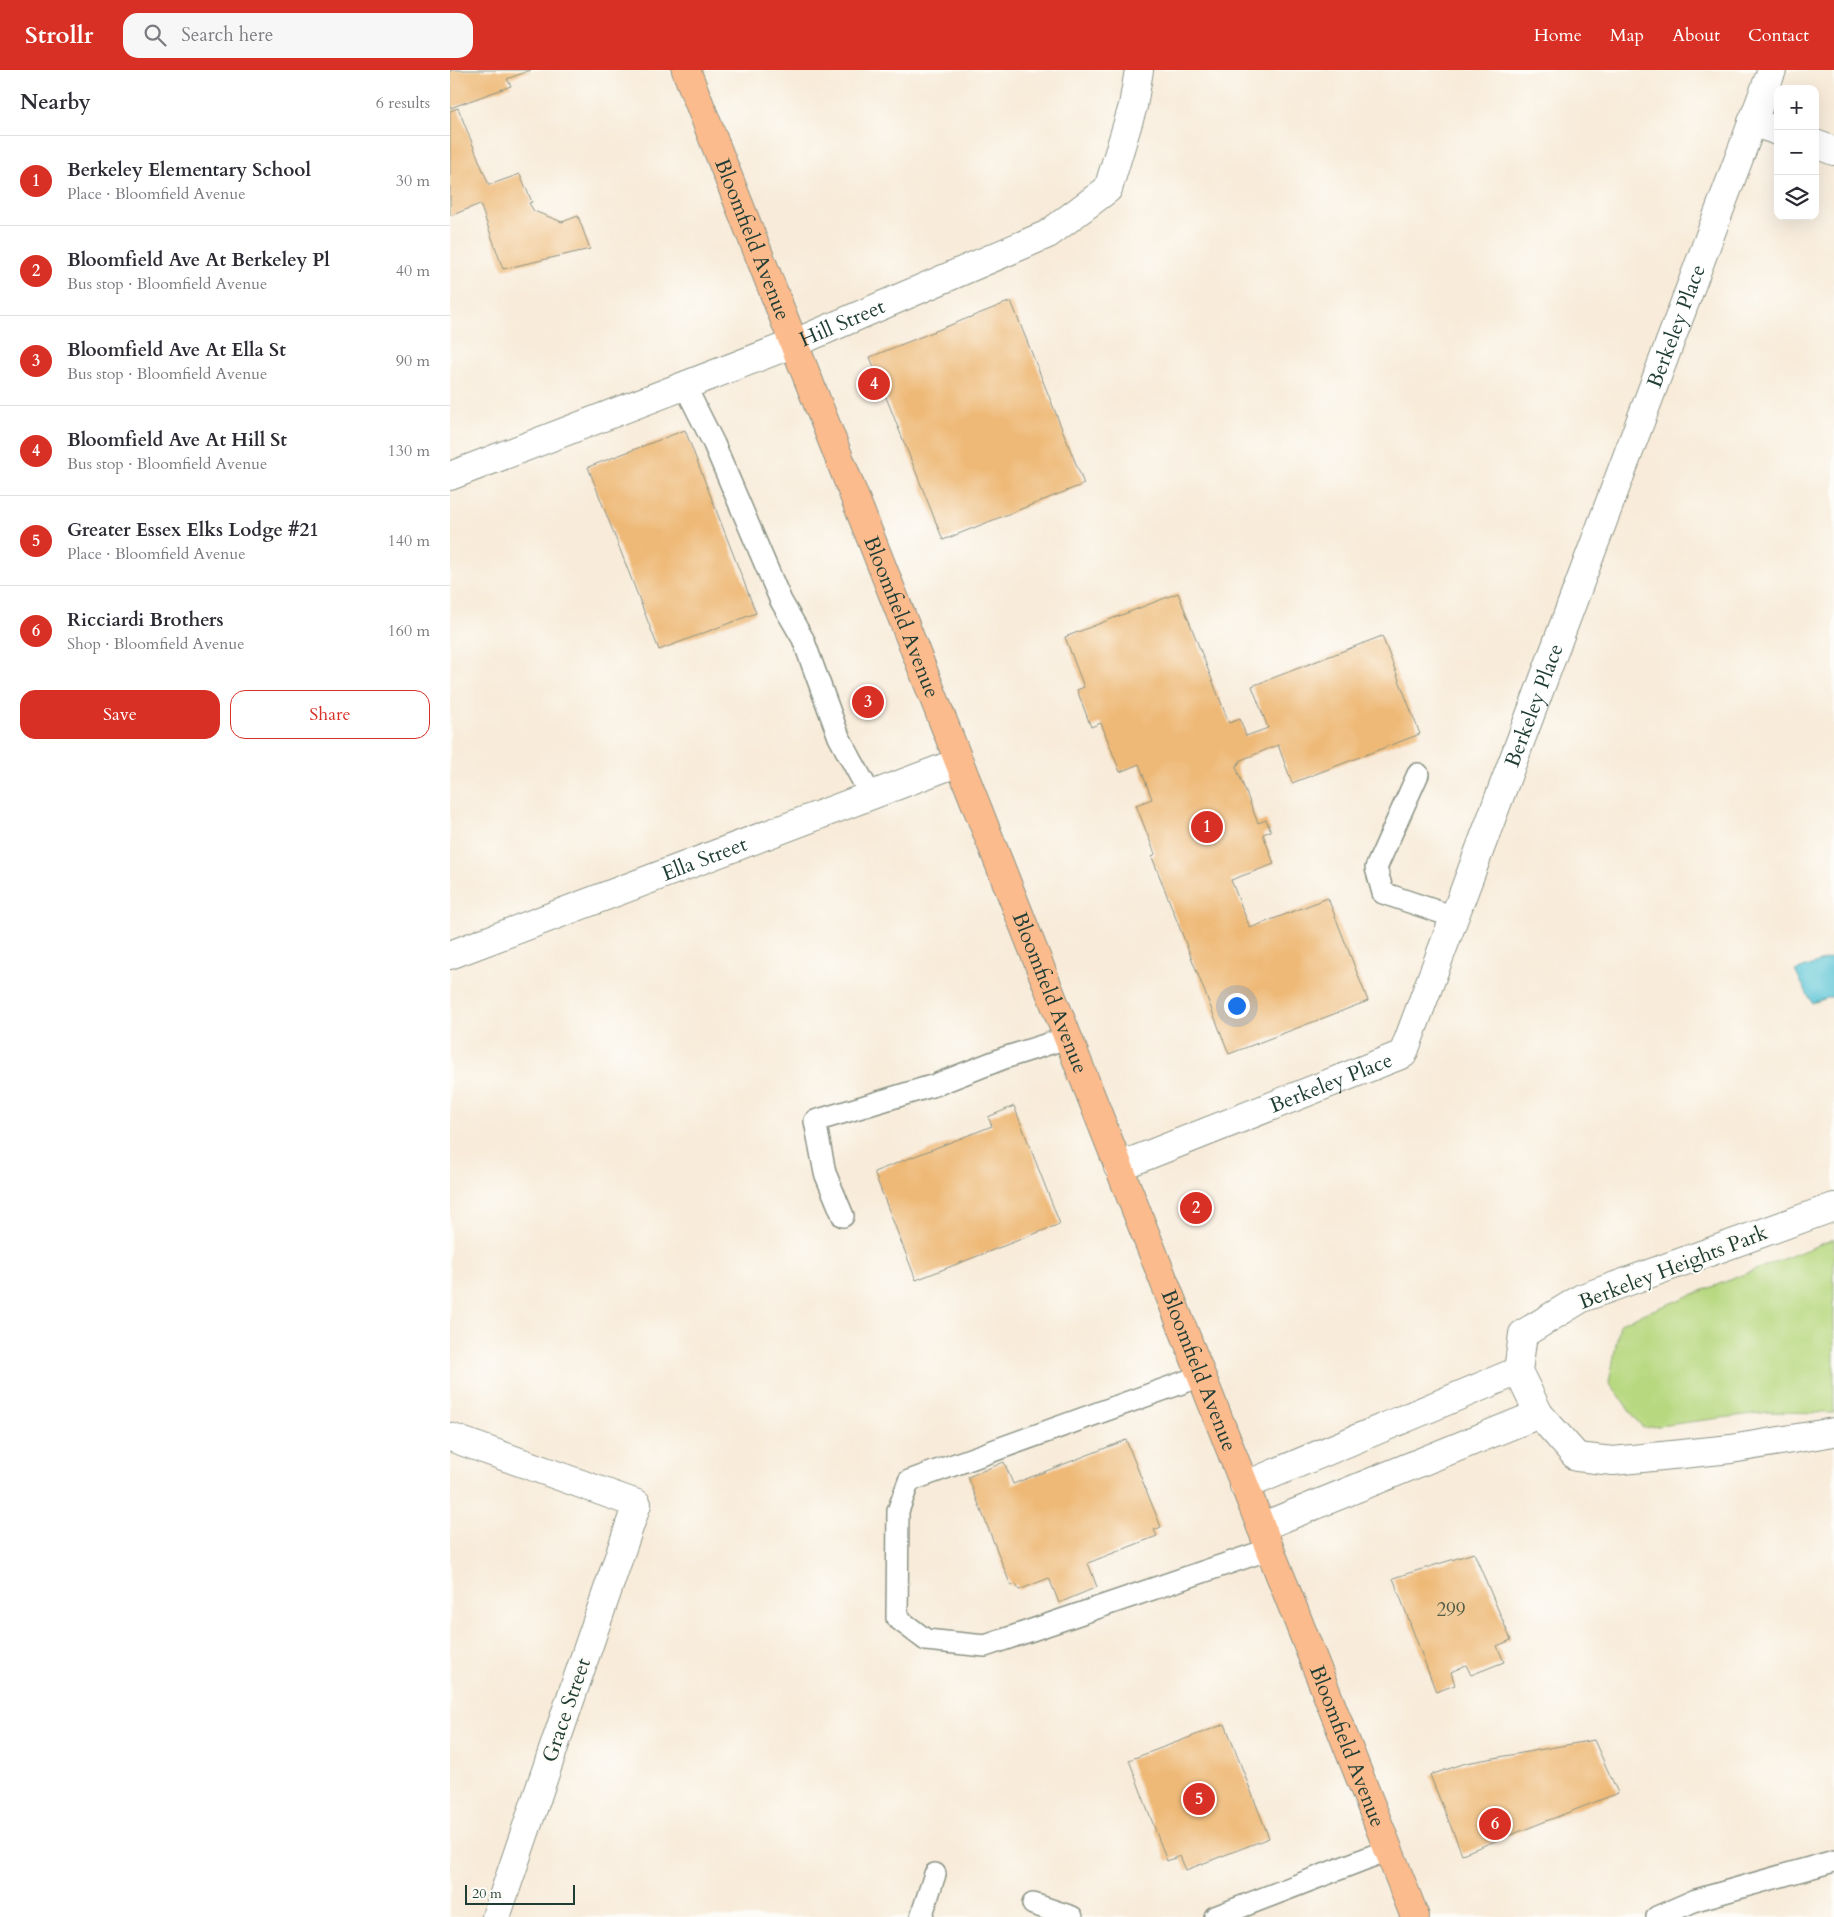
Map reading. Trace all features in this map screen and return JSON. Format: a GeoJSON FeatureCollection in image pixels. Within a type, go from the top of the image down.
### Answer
{"type":"FeatureCollection","features":[{"type":"Feature","properties":{"kind":"main road","name":"Bloomfield Avenue"},"geometry":{"type":"LineString","coordinates":[[686,70],[1413,1916]]}},
{"type":"Feature","properties":{"kind":"street","name":"Hill Street"},"geometry":{"type":"LineString","coordinates":[[450,476],[795,343],[1048,234],[1108,189],[1133,106],[1140,70]]}},
{"type":"Feature","properties":{"kind":"street","name":"Berkeley Place"},"geometry":{"type":"LineString","coordinates":[[1118,1167],[1403,1054],[1772,70]]}},
{"type":"Feature","properties":{"kind":"street"},"geometry":{"type":"LineString","coordinates":[[1752,122],[1775,130]]}},
{"type":"Feature","properties":{"kind":"street"},"geometry":{"type":"LineString","coordinates":[[1819,145],[1834,151]]}},
{"type":"Feature","properties":{"kind":"street","name":"Ella Street"},"geometry":{"type":"LineString","coordinates":[[450,955],[959,762]]}},
{"type":"Feature","properties":{"kind":"street","name":"Berkeley Heights Park"},"geometry":{"type":"LineString","coordinates":[[1518,1370],[1523,1334],[1582,1298],[1834,1207]]}},
{"type":"Feature","properties":{"kind":"street"},"geometry":{"type":"LineString","coordinates":[[1244,1486],[1518,1370],[1539,1414],[1577,1457],[1613,1461],[1731,1448],[1834,1432]]}},
{"type":"Feature","properties":{"kind":"street"},"geometry":{"type":"LineString","coordinates":[[1265,1538],[1539,1414]]}},
{"type":"Feature","properties":{"kind":"street","name":"Grace Street"},"geometry":{"type":"LineString","coordinates":[[450,1437],[637,1504],[496,1917]]}},
{"type":"Feature","properties":{"kind":"lane"},"geometry":{"type":"LineString","coordinates":[[685,386],[714,444],[781,601],[803,639],[839,737],[870,796]]}},
{"type":"Feature","properties":{"kind":"lane"},"geometry":{"type":"LineString","coordinates":[[1418,774],[1376,868],[1382,893],[1454,917]]}},
{"type":"Feature","properties":{"kind":"lane"},"geometry":{"type":"LineString","coordinates":[[844,1216],[825,1173],[815,1121],[935,1085],[1004,1058],[1068,1038]]}},
{"type":"Feature","properties":{"kind":"lane"},"geometry":{"type":"LineString","coordinates":[[1201,1376],[909,1481],[898,1510],[897,1618],[926,1640],[985,1646],[1265,1538]]}},
{"type":"Feature","properties":{"kind":"lane"},"geometry":{"type":"LineString","coordinates":[[1215,1917],[1388,1850]]}},
{"type":"Feature","properties":{"kind":"lane"},"geometry":{"type":"LineString","coordinates":[[1657,1917],[1696,1900],[1834,1861]]}},
{"type":"Feature","properties":{"kind":"lane"},"geometry":{"type":"LineString","coordinates":[[921,1917],[935,1874]]}},
{"type":"Feature","properties":{"kind":"lane"},"geometry":{"type":"LineString","coordinates":[[1033,1904],[1072,1917]]}},
{"type":"Feature","properties":{"kind":"green space"},"geometry":{"type":"Polygon","coordinates":[[[1834,1239],[1834,1413],[1768,1412],[1643,1428],[1609,1383],[1620,1323],[1834,1239]]]}},
{"type":"Feature","properties":{"kind":"water"},"geometry":{"type":"Polygon","coordinates":[[[1834,957],[1834,996],[1812,1003],[1795,971],[1834,957]]]}},
{"type":"Feature","properties":{"kind":"building"},"geometry":{"type":"Polygon","coordinates":[[[450,70],[531,70],[507,79],[511,86],[450,108],[450,70]]]}},
{"type":"Feature","properties":{"kind":"building"},"geometry":{"type":"Polygon","coordinates":[[[458,108],[489,185],[520,174],[532,202],[529,203],[534,211],[562,222],[578,216],[590,249],[503,269],[480,204],[450,216],[450,111],[458,108]]]}},
{"type":"Feature","properties":{"kind":"building"},"geometry":{"type":"Polygon","coordinates":[[[1011,301],[1084,484],[943,540],[870,357],[1011,301]]]}},
{"type":"Feature","properties":{"kind":"building"},"geometry":{"type":"Polygon","coordinates":[[[685,430],[756,613],[659,650],[588,467],[685,430]]]}},
{"type":"Feature","properties":{"kind":"building"},"geometry":{"type":"Polygon","coordinates":[[[1178,593],[1229,723],[1240,719],[1246,736],[1268,728],[1252,686],[1382,636],[1420,734],[1292,783],[1278,745],[1241,760],[1236,767],[1258,823],[1266,820],[1271,831],[1263,834],[1274,864],[1231,880],[1250,928],[1328,898],[1368,1001],[1229,1054],[1152,857],[1155,854],[1136,805],[1152,799],[1139,764],[1120,772],[1101,723],[1091,727],[1077,690],[1084,687],[1065,637],[1178,593]]]}},
{"type":"Feature","properties":{"kind":"building"},"geometry":{"type":"Polygon","coordinates":[[[1014,1106],[1060,1224],[916,1280],[874,1172],[992,1126],[988,1117],[1014,1106]]]}},
{"type":"Feature","properties":{"kind":"building"},"geometry":{"type":"Polygon","coordinates":[[[1126,1440],[1161,1527],[1154,1530],[1157,1536],[1088,1563],[1097,1587],[1059,1603],[1049,1578],[1019,1590],[1016,1584],[1011,1586],[968,1477],[1004,1462],[1013,1484],[1126,1440]]]}},
{"type":"Feature","properties":{"kind":"building"},"geometry":{"type":"Polygon","coordinates":[[[1474,1553],[1511,1640],[1497,1646],[1504,1662],[1471,1675],[1466,1665],[1451,1672],[1455,1685],[1436,1692],[1393,1578],[1474,1553]]]}},
{"type":"Feature","properties":{"kind":"building"},"geometry":{"type":"Polygon","coordinates":[[[1225,1724],[1269,1838],[1186,1870],[1180,1856],[1167,1861],[1129,1760],[1225,1724]]]}},
{"type":"Feature","properties":{"kind":"building"},"geometry":{"type":"Polygon","coordinates":[[[1594,1740],[1618,1793],[1462,1854],[1430,1775],[1466,1763],[1594,1740]]]}},
{"type":"Feature","properties":{"kind":"place","name":"Bloomfield Ave At Hill St"},"geometry":{"type":"Point","coordinates":[874,384]}},
{"type":"Feature","properties":{"kind":"place","name":"Bloomfield Ave At Ella St"},"geometry":{"type":"Point","coordinates":[868,702]}},
{"type":"Feature","properties":{"kind":"place","name":"Berkeley Elementary School"},"geometry":{"type":"Point","coordinates":[1207,827]}},
{"type":"Feature","properties":{"kind":"place","name":"Bloomfield Ave At Berkeley Pl"},"geometry":{"type":"Point","coordinates":[1196,1208]}},
{"type":"Feature","properties":{"kind":"place","name":"Greater Essex Elks Lodge #21"},"geometry":{"type":"Point","coordinates":[1199,1799]}},
{"type":"Feature","properties":{"kind":"place","name":"Ricciardi Brothers"},"geometry":{"type":"Point","coordinates":[1495,1824]}}]}
